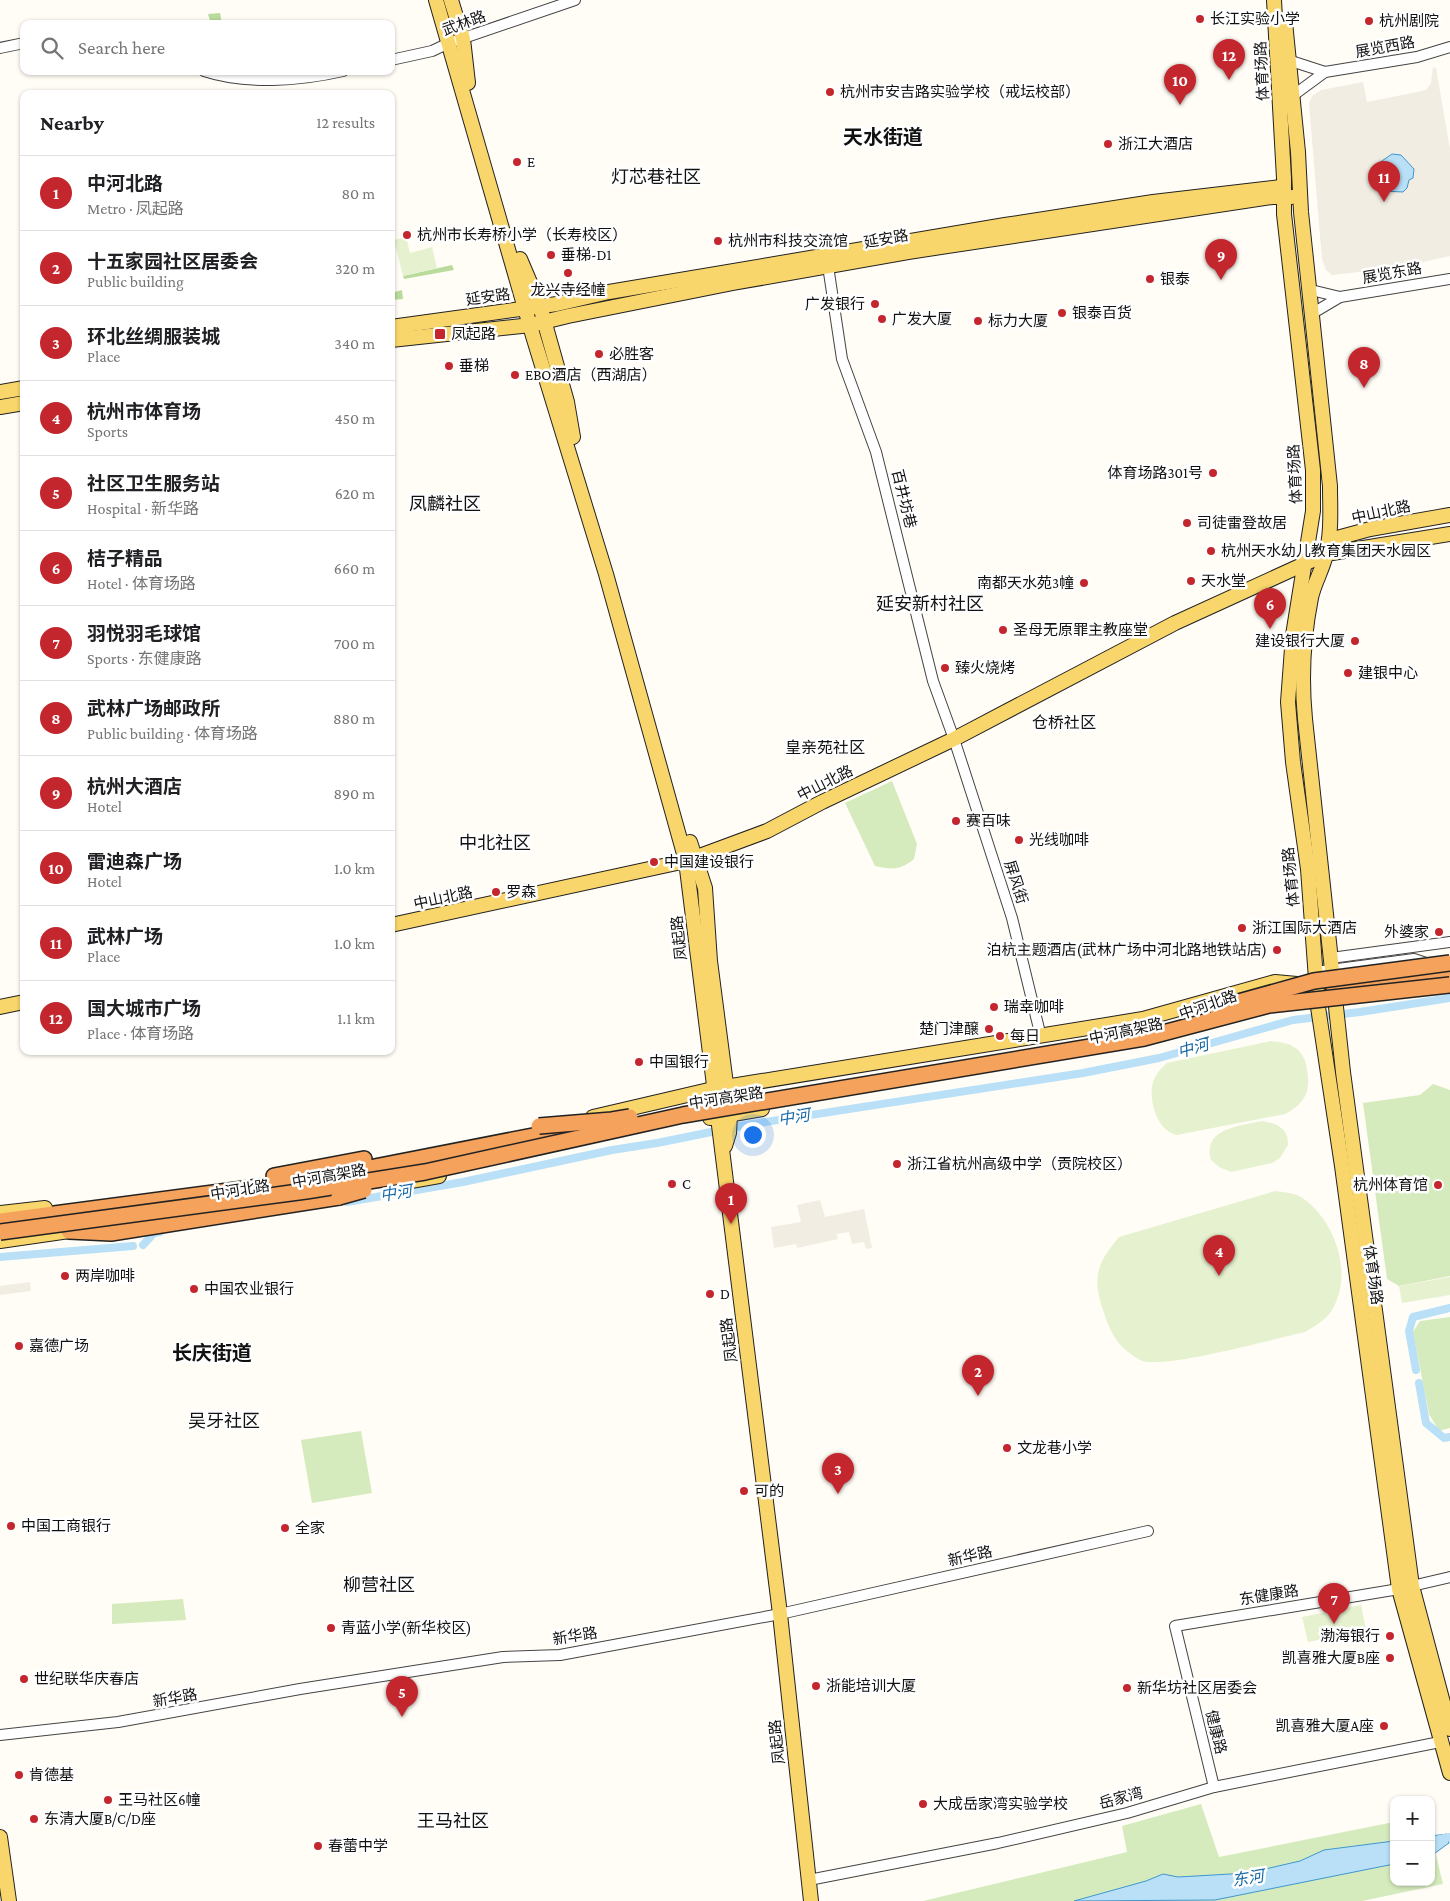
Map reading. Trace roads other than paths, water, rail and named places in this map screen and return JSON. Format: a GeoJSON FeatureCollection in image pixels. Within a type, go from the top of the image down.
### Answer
{"type":"FeatureCollection","features":[{"type":"Feature","properties":{"kind":"highway","name":"中河高架路"},"geometry":{"type":"LineString","coordinates":[[0,1222],[304,1182],[683,1106],[1140,1030],[1264,993],[1335,978],[1449,970]]}},
{"type":"Feature","properties":{"kind":"highway","name":"中河高架路"},"geometry":{"type":"LineString","coordinates":[[0,1232],[306,1191],[425,1172],[683,1115],[1144,1038],[1270,1005],[1449,970]]}},
{"type":"Feature","properties":{"kind":"highway"},"geometry":{"type":"LineString","coordinates":[[216,1188],[244,1179],[272,1176],[539,1126],[612,1120]]}},
{"type":"Feature","properties":{"kind":"highway"},"geometry":{"type":"LineString","coordinates":[[70,1231],[111,1233],[339,1197],[425,1172]]}},
{"type":"Feature","properties":{"kind":"main road"},"geometry":{"type":"LineString","coordinates":[[436,0],[526,308],[538,324]]}},
{"type":"Feature","properties":{"kind":"main road"},"geometry":{"type":"LineString","coordinates":[[451,0],[463,39],[467,80],[521,263],[540,306],[538,324],[606,574],[691,859]]}},
{"type":"Feature","properties":{"kind":"main road","name":"体育场路"},"geometry":{"type":"LineString","coordinates":[[1274,0],[1284,214],[1313,470],[1313,511],[1293,635],[1288,702],[1293,762],[1308,869],[1318,1007],[1405,1588],[1440,1742],[1450,1773]]}},
{"type":"Feature","properties":{"kind":"main road","name":"体育场路"},"geometry":{"type":"LineString","coordinates":[[1284,0],[1291,97],[1311,290],[1317,372],[1330,486],[1330,531],[1326,554],[1312,596],[1304,644],[1302,684],[1335,978],[1336,1005],[1405,1588],[1450,1729]]}},
{"type":"Feature","properties":{"kind":"main road","name":"延安路"},"geometry":{"type":"LineString","coordinates":[[395,325],[540,306],[995,226],[1153,202],[1300,191]]}},
{"type":"Feature","properties":{"kind":"main road"},"geometry":{"type":"LineString","coordinates":[[1163,218],[1272,203],[1284,192]]}},
{"type":"Feature","properties":{"kind":"main road","name":"延安路"},"geometry":{"type":"LineString","coordinates":[[395,340],[538,324],[733,283],[828,266],[988,238],[1284,192]]}},
{"type":"Feature","properties":{"kind":"main road"},"geometry":{"type":"LineString","coordinates":[[0,392],[20,389]]}},
{"type":"Feature","properties":{"kind":"main road"},"geometry":{"type":"LineString","coordinates":[[0,407],[20,404]]}},
{"type":"Feature","properties":{"kind":"main road","name":"中山北路"},"geometry":{"type":"LineString","coordinates":[[1326,554],[1337,538],[1370,528],[1450,515]]}},
{"type":"Feature","properties":{"kind":"main road","name":"中山北路"},"geometry":{"type":"LineString","coordinates":[[395,924],[691,859],[767,831],[830,798],[954,739],[1175,623],[1304,566],[1326,554],[1450,534]]}},
{"type":"Feature","properties":{"kind":"main road","name":"凤起路"},"geometry":{"type":"LineString","coordinates":[[691,859],[704,888],[724,1125],[723,1154],[780,1614],[811,1901]]}},
{"type":"Feature","properties":{"kind":"main road","name":"中河北路"},"geometry":{"type":"LineString","coordinates":[[0,1241],[70,1231],[84,1226],[220,1210],[370,1186],[417,1181],[685,1120],[724,1125],[1046,1059],[1132,1046],[1228,1018],[1270,999],[1335,978]]}},
{"type":"Feature","properties":{"kind":"main road","name":"中河北路"},"geometry":{"type":"LineString","coordinates":[[0,1213],[216,1188],[329,1172],[549,1128],[720,1087],[1041,1037],[1143,1019],[1274,982],[1316,984]]}},
{"type":"Feature","properties":{"kind":"main road"},"geometry":{"type":"LineString","coordinates":[[0,1007],[20,1003]]}},
{"type":"Feature","properties":{"kind":"main road"},"geometry":{"type":"LineString","coordinates":[[0,1837],[9,1901]]}},
{"type":"Feature","properties":{"kind":"street","name":"武林路"},"geometry":{"type":"LineString","coordinates":[[395,59],[432,51],[449,43],[575,0]]}},
{"type":"Feature","properties":{"kind":"street"},"geometry":{"type":"LineString","coordinates":[[3,45],[20,43]]}},
{"type":"Feature","properties":{"kind":"street","name":"展览西路"},"geometry":{"type":"LineString","coordinates":[[1291,97],[1325,72],[1417,57],[1450,47]]}},
{"type":"Feature","properties":{"kind":"street","name":"展览西路"},"geometry":{"type":"LineString","coordinates":[[1288,60],[1325,72]]}},
{"type":"Feature","properties":{"kind":"street"},"geometry":{"type":"LineString","coordinates":[[231,75],[252,78],[299,79],[321,75]]}},
{"type":"Feature","properties":{"kind":"street","name":"百井坊巷"},"geometry":{"type":"LineString","coordinates":[[828,266],[842,359],[876,452],[928,663],[954,739]]}},
{"type":"Feature","properties":{"kind":"street","name":"展览东路"},"geometry":{"type":"LineString","coordinates":[[1313,313],[1340,297],[1450,279]]}},
{"type":"Feature","properties":{"kind":"street","name":"展览东路"},"geometry":{"type":"LineString","coordinates":[[1311,290],[1340,297]]}},
{"type":"Feature","properties":{"kind":"street","name":"屏风街"},"geometry":{"type":"LineString","coordinates":[[954,739],[1012,918],[1041,1037]]}},
{"type":"Feature","properties":{"kind":"street"},"geometry":{"type":"LineString","coordinates":[[1335,978],[1450,942]]}},
{"type":"Feature","properties":{"kind":"street"},"geometry":{"type":"LineString","coordinates":[[1335,978],[1366,1001]]}},
{"type":"Feature","properties":{"kind":"street"},"geometry":{"type":"LineString","coordinates":[[1318,1007],[1450,991]]}},
{"type":"Feature","properties":{"kind":"street","name":"新华路"},"geometry":{"type":"LineString","coordinates":[[0,1734],[118,1722],[300,1689],[503,1658],[560,1655],[780,1614],[1148,1531]]}},
{"type":"Feature","properties":{"kind":"street","name":"东健康路"},"geometry":{"type":"LineString","coordinates":[[1175,1626],[1405,1588],[1450,1577]]}},
{"type":"Feature","properties":{"kind":"street","name":"健康路"},"geometry":{"type":"LineString","coordinates":[[1175,1626],[1214,1787]]}},
{"type":"Feature","properties":{"kind":"street","name":"岳家湾"},"geometry":{"type":"LineString","coordinates":[[809,1880],[998,1843],[1127,1813],[1214,1787],[1440,1742]]}},
{"type":"Feature","properties":{"kind":"water"},"geometry":{"type":"Polygon","coordinates":[[[1392,154],[1401,155],[1414,169],[1413,178],[1409,180],[1407,188],[1403,192],[1383,191],[1378,185],[1376,165],[1392,154]]]}},
{"type":"Feature","properties":{"kind":"water"},"geometry":{"type":"Polygon","coordinates":[[[1447,1834],[1449,1843],[1435,1853],[1435,1841],[1435,1836],[1447,1834]]]}},
{"type":"Feature","properties":{"kind":"water"},"geometry":{"type":"Polygon","coordinates":[[[1390,1842],[1390,1865],[1215,1900],[1074,1901],[1146,1881],[1163,1874],[1178,1877],[1248,1873],[1300,1861],[1324,1850],[1390,1842]]]}},
{"type":"Feature","properties":{"kind":"waterway","name":"中河"},"geometry":{"type":"LineString","coordinates":[[347,1202],[463,1182],[612,1150],[746,1125],[1083,1073],[1159,1058],[1293,1020],[1450,998]]}},
{"type":"Feature","properties":{"kind":"waterway","name":"中河"},"geometry":{"type":"LineString","coordinates":[[143,1245],[154,1233],[160,1232]]}},
{"type":"Feature","properties":{"kind":"waterway","name":"中河"},"geometry":{"type":"LineString","coordinates":[[0,1257],[133,1246]]}},
{"type":"Feature","properties":{"kind":"waterway"},"geometry":{"type":"LineString","coordinates":[[1416,1370],[1409,1331],[1413,1317],[1450,1308]]}},
{"type":"Feature","properties":{"kind":"waterway"},"geometry":{"type":"LineString","coordinates":[[1419,1383],[1426,1423],[1444,1438],[1450,1437]]}},
{"type":"Feature","properties":{"kind":"waterway","name":"东河"},"geometry":{"type":"LineString","coordinates":[[1435,1840],[1450,1837]]}},
{"type":"Feature","properties":{"kind":"place","name":"长江实验小学"},"geometry":{"type":"Point","coordinates":[1200,19]}},
{"type":"Feature","properties":{"kind":"place","name":"杭州剧院"},"geometry":{"type":"Point","coordinates":[1369,21]}},
{"type":"Feature","properties":{"kind":"place","name":"国大城市广场"},"geometry":{"type":"Point","coordinates":[1229,80]}},
{"type":"Feature","properties":{"kind":"place","name":"杭州市安吉路实验学校（戒坛校部）"},"geometry":{"type":"Point","coordinates":[830,92]}},
{"type":"Feature","properties":{"kind":"place","name":"雷迪森广场"},"geometry":{"type":"Point","coordinates":[1180,105]}},
{"type":"Feature","properties":{"kind":"place","name":"浙江大酒店"},"geometry":{"type":"Point","coordinates":[1108,144]}},
{"type":"Feature","properties":{"kind":"place","name":"E"},"geometry":{"type":"Point","coordinates":[517,162]}},
{"type":"Feature","properties":{"kind":"place","name":"武林广场"},"geometry":{"type":"Point","coordinates":[1384,202]}},
{"type":"Feature","properties":{"kind":"place","name":"杭州市长寿桥小学（长寿校区）"},"geometry":{"type":"Point","coordinates":[407,235]}},
{"type":"Feature","properties":{"kind":"place","name":"杭州市科技交流馆"},"geometry":{"type":"Point","coordinates":[718,241]}},
{"type":"Feature","properties":{"kind":"place","name":"垂梯-D1"},"geometry":{"type":"Point","coordinates":[551,255]}},
{"type":"Feature","properties":{"kind":"place","name":"龙兴寺经幢"},"geometry":{"type":"Point","coordinates":[568,273]}},
{"type":"Feature","properties":{"kind":"place","name":"银泰"},"geometry":{"type":"Point","coordinates":[1150,279]}},
{"type":"Feature","properties":{"kind":"place","name":"杭州大酒店"},"geometry":{"type":"Point","coordinates":[1221,280]}},
{"type":"Feature","properties":{"kind":"place","name":"广发银行"},"geometry":{"type":"Point","coordinates":[875,304]}},
{"type":"Feature","properties":{"kind":"place","name":"银泰百货"},"geometry":{"type":"Point","coordinates":[1062,313]}},
{"type":"Feature","properties":{"kind":"place","name":"广发大厦"},"geometry":{"type":"Point","coordinates":[882,319]}},
{"type":"Feature","properties":{"kind":"place","name":"标力大厦"},"geometry":{"type":"Point","coordinates":[978,321]}},
{"type":"Feature","properties":{"kind":"place","name":"凤起路"},"geometry":{"type":"Point","coordinates":[440,334]}},
{"type":"Feature","properties":{"kind":"place","name":"必胜客"},"geometry":{"type":"Point","coordinates":[599,354]}},
{"type":"Feature","properties":{"kind":"place","name":"垂梯"},"geometry":{"type":"Point","coordinates":[449,366]}},
{"type":"Feature","properties":{"kind":"place","name":"EBO酒店（西湖店）"},"geometry":{"type":"Point","coordinates":[515,375]}},
{"type":"Feature","properties":{"kind":"place","name":"武林广场邮政所"},"geometry":{"type":"Point","coordinates":[1364,388]}},
{"type":"Feature","properties":{"kind":"place","name":"体育场路301号"},"geometry":{"type":"Point","coordinates":[1213,473]}},
{"type":"Feature","properties":{"kind":"place","name":"司徒雷登故居"},"geometry":{"type":"Point","coordinates":[1187,523]}},
{"type":"Feature","properties":{"kind":"place","name":"杭州天水幼儿教育集团天水园区"},"geometry":{"type":"Point","coordinates":[1211,551]}},
{"type":"Feature","properties":{"kind":"place","name":"天水堂"},"geometry":{"type":"Point","coordinates":[1191,581]}},
{"type":"Feature","properties":{"kind":"place","name":"南都天水苑3幢"},"geometry":{"type":"Point","coordinates":[1084,583]}},
{"type":"Feature","properties":{"kind":"place","name":"桔子精品"},"geometry":{"type":"Point","coordinates":[1270,629]}},
{"type":"Feature","properties":{"kind":"place","name":"圣母无原罪主教座堂"},"geometry":{"type":"Point","coordinates":[1003,630]}},
{"type":"Feature","properties":{"kind":"place","name":"建设银行大厦"},"geometry":{"type":"Point","coordinates":[1355,641]}},
{"type":"Feature","properties":{"kind":"place","name":"臻火烧烤"},"geometry":{"type":"Point","coordinates":[945,668]}},
{"type":"Feature","properties":{"kind":"place","name":"建银中心"},"geometry":{"type":"Point","coordinates":[1348,673]}},
{"type":"Feature","properties":{"kind":"place","name":"赛百味"},"geometry":{"type":"Point","coordinates":[956,821]}},
{"type":"Feature","properties":{"kind":"place","name":"光线咖啡"},"geometry":{"type":"Point","coordinates":[1019,840]}},
{"type":"Feature","properties":{"kind":"place","name":"中国建设银行"},"geometry":{"type":"Point","coordinates":[654,862]}},
{"type":"Feature","properties":{"kind":"place","name":"罗森"},"geometry":{"type":"Point","coordinates":[496,892]}},
{"type":"Feature","properties":{"kind":"place","name":"浙江国际大酒店"},"geometry":{"type":"Point","coordinates":[1242,928]}},
{"type":"Feature","properties":{"kind":"place","name":"外婆家"},"geometry":{"type":"Point","coordinates":[1439,932]}},
{"type":"Feature","properties":{"kind":"place","name":"泊杭主题酒店(武林广场中河北路地铁站店)"},"geometry":{"type":"Point","coordinates":[1277,950]}},
{"type":"Feature","properties":{"kind":"place","name":"瑞幸咖啡"},"geometry":{"type":"Point","coordinates":[994,1007]}},
{"type":"Feature","properties":{"kind":"place","name":"楚门津醸"},"geometry":{"type":"Point","coordinates":[989,1029]}},
{"type":"Feature","properties":{"kind":"place","name":"每日"},"geometry":{"type":"Point","coordinates":[1000,1036]}},
{"type":"Feature","properties":{"kind":"place","name":"中国银行"},"geometry":{"type":"Point","coordinates":[639,1062]}},
{"type":"Feature","properties":{"kind":"place","name":"浙江省杭州高级中学（贡院校区）"},"geometry":{"type":"Point","coordinates":[897,1164]}},
{"type":"Feature","properties":{"kind":"place","name":"C"},"geometry":{"type":"Point","coordinates":[672,1184]}},
{"type":"Feature","properties":{"kind":"place","name":"杭州体育馆"},"geometry":{"type":"Point","coordinates":[1438,1185]}},
{"type":"Feature","properties":{"kind":"place","name":"中河北路"},"geometry":{"type":"Point","coordinates":[731,1224]}},
{"type":"Feature","properties":{"kind":"place","name":"两岸咖啡"},"geometry":{"type":"Point","coordinates":[65,1276]}},
{"type":"Feature","properties":{"kind":"place","name":"杭州市体育场"},"geometry":{"type":"Point","coordinates":[1219,1276]}},
{"type":"Feature","properties":{"kind":"place","name":"中国农业银行"},"geometry":{"type":"Point","coordinates":[194,1289]}},
{"type":"Feature","properties":{"kind":"place","name":"D"},"geometry":{"type":"Point","coordinates":[710,1294]}},
{"type":"Feature","properties":{"kind":"place","name":"嘉德广场"},"geometry":{"type":"Point","coordinates":[19,1346]}},
{"type":"Feature","properties":{"kind":"place","name":"十五家园社区居委会"},"geometry":{"type":"Point","coordinates":[978,1396]}},
{"type":"Feature","properties":{"kind":"place","name":"文龙巷小学"},"geometry":{"type":"Point","coordinates":[1007,1448]}},
{"type":"Feature","properties":{"kind":"place","name":"可的"},"geometry":{"type":"Point","coordinates":[744,1491]}},
{"type":"Feature","properties":{"kind":"place","name":"环北丝绸服装城"},"geometry":{"type":"Point","coordinates":[838,1494]}},
{"type":"Feature","properties":{"kind":"place","name":"中国工商银行"},"geometry":{"type":"Point","coordinates":[11,1526]}},
{"type":"Feature","properties":{"kind":"place","name":"全家"},"geometry":{"type":"Point","coordinates":[285,1528]}},
{"type":"Feature","properties":{"kind":"place","name":"羽悦羽毛球馆"},"geometry":{"type":"Point","coordinates":[1334,1624]}},
{"type":"Feature","properties":{"kind":"place","name":"青蓝小学(新华校区)"},"geometry":{"type":"Point","coordinates":[331,1628]}},
{"type":"Feature","properties":{"kind":"place","name":"渤海银行"},"geometry":{"type":"Point","coordinates":[1390,1636]}},
{"type":"Feature","properties":{"kind":"place","name":"凯喜雅大厦B座"},"geometry":{"type":"Point","coordinates":[1390,1658]}},
{"type":"Feature","properties":{"kind":"place","name":"世纪联华庆春店"},"geometry":{"type":"Point","coordinates":[24,1679]}},
{"type":"Feature","properties":{"kind":"place","name":"浙能培训大厦"},"geometry":{"type":"Point","coordinates":[816,1686]}},
{"type":"Feature","properties":{"kind":"place","name":"新华坊社区居委会"},"geometry":{"type":"Point","coordinates":[1127,1688]}},
{"type":"Feature","properties":{"kind":"place","name":"社区卫生服务站"},"geometry":{"type":"Point","coordinates":[402,1717]}},
{"type":"Feature","properties":{"kind":"place","name":"凯喜雅大厦A座"},"geometry":{"type":"Point","coordinates":[1384,1726]}},
{"type":"Feature","properties":{"kind":"place","name":"肯德基"},"geometry":{"type":"Point","coordinates":[19,1775]}},
{"type":"Feature","properties":{"kind":"place","name":"王马社区6幢"},"geometry":{"type":"Point","coordinates":[108,1800]}},
{"type":"Feature","properties":{"kind":"place","name":"大成岳家湾实验学校"},"geometry":{"type":"Point","coordinates":[923,1804]}},
{"type":"Feature","properties":{"kind":"place","name":"东清大厦B/C/D座"},"geometry":{"type":"Point","coordinates":[34,1819]}},
{"type":"Feature","properties":{"kind":"place","name":"春蕾中学"},"geometry":{"type":"Point","coordinates":[318,1846]}},
{"type":"Feature","properties":{"kind":"district","name":"天水街道"},"geometry":{"type":"Point","coordinates":[883,137]}},
{"type":"Feature","properties":{"kind":"district","name":"灯芯巷社区"},"geometry":{"type":"Point","coordinates":[656,177]}},
{"type":"Feature","properties":{"kind":"district","name":"凤麟社区"},"geometry":{"type":"Point","coordinates":[445,504]}},
{"type":"Feature","properties":{"kind":"district","name":"延安新村社区"},"geometry":{"type":"Point","coordinates":[930,604]}},
{"type":"Feature","properties":{"kind":"district","name":"仓桥社区"},"geometry":{"type":"Point","coordinates":[1064,722]}},
{"type":"Feature","properties":{"kind":"district","name":"皇亲苑社区"},"geometry":{"type":"Point","coordinates":[825,747]}},
{"type":"Feature","properties":{"kind":"district","name":"中北社区"},"geometry":{"type":"Point","coordinates":[495,843]}},
{"type":"Feature","properties":{"kind":"district","name":"长庆街道"},"geometry":{"type":"Point","coordinates":[212,1353]}},
{"type":"Feature","properties":{"kind":"district","name":"吴牙社区"},"geometry":{"type":"Point","coordinates":[224,1421]}},
{"type":"Feature","properties":{"kind":"district","name":"柳营社区"},"geometry":{"type":"Point","coordinates":[379,1585]}},
{"type":"Feature","properties":{"kind":"district","name":"王马社区"},"geometry":{"type":"Point","coordinates":[453,1821]}}]}
